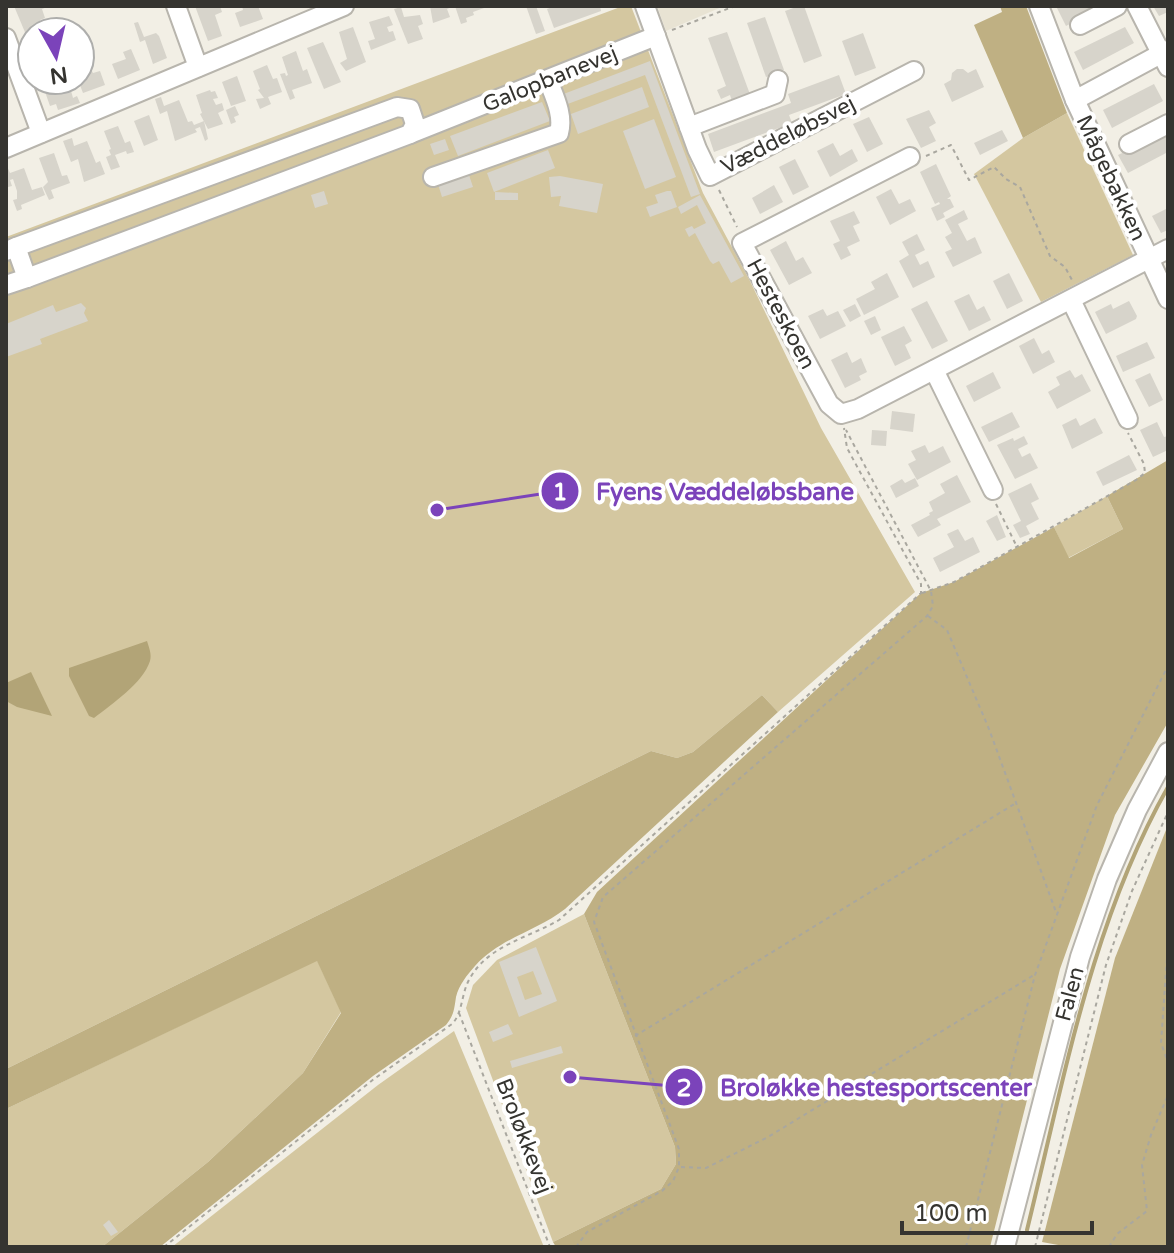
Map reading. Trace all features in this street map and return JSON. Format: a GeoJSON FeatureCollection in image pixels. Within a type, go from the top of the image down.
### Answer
{"type":"FeatureCollection","features":[{"type":"Feature","properties":{"kind":"street"},"geometry":{"type":"LineString","coordinates":[[176,6],[198,67]]}},
{"type":"Feature","properties":{"kind":"street"},"geometry":{"type":"LineString","coordinates":[[6,148],[344,6]]}},
{"type":"Feature","properties":{"kind":"street","name":"Væddeløbsvej"},"geometry":{"type":"LineString","coordinates":[[645,6],[710,176],[914,71]]}},
{"type":"Feature","properties":{"kind":"street","name":"Mågebakken"},"geometry":{"type":"LineString","coordinates":[[1039,6],[1075,100],[1168,299]]}},
{"type":"Feature","properties":{"kind":"street"},"geometry":{"type":"LineString","coordinates":[[1080,25],[1117,6]]}},
{"type":"Feature","properties":{"kind":"street","name":"Mågebakken"},"geometry":{"type":"LineString","coordinates":[[1075,100],[1166,57],[1137,6]]}},
{"type":"Feature","properties":{"kind":"street","name":"Galopbanevej"},"geometry":{"type":"LineString","coordinates":[[6,285],[444,122],[656,36]]}},
{"type":"Feature","properties":{"kind":"street"},"geometry":{"type":"LineString","coordinates":[[6,38],[41,133]]}},
{"type":"Feature","properties":{"kind":"street"},"geometry":{"type":"LineString","coordinates":[[433,177],[559,133],[562,125],[559,108],[548,80]]}},
{"type":"Feature","properties":{"kind":"street","name":"Væddeløbsvej"},"geometry":{"type":"LineString","coordinates":[[689,127],[775,94],[778,80]]}},
{"type":"Feature","properties":{"kind":"street"},"geometry":{"type":"LineString","coordinates":[[27,278],[11,249],[397,107],[410,109],[415,124],[410,134]]}},
{"type":"Feature","properties":{"kind":"street","name":"Mågebakken"},"geometry":{"type":"LineString","coordinates":[[1129,144],[1168,124]]}},
{"type":"Feature","properties":{"kind":"street","name":"Hesteskoen"},"geometry":{"type":"LineString","coordinates":[[841,414],[829,404],[742,243],[910,157]]}},
{"type":"Feature","properties":{"kind":"street"},"geometry":{"type":"LineString","coordinates":[[841,414],[858,409],[1168,249]]}},
{"type":"Feature","properties":{"kind":"street"},"geometry":{"type":"LineString","coordinates":[[1075,298],[1128,419]]}},
{"type":"Feature","properties":{"kind":"street"},"geometry":{"type":"LineString","coordinates":[[934,370],[993,490]]}},
{"type":"Feature","properties":{"kind":"street","name":"Falen"},"geometry":{"type":"LineString","coordinates":[[1005,1247],[1080,957],[1107,879],[1137,810],[1168,752]]}},
{"type":"Feature","properties":{"kind":"path"},"geometry":{"type":"LineString","coordinates":[[656,36],[735,6]]}},
{"type":"Feature","properties":{"kind":"path"},"geometry":{"type":"LineString","coordinates":[[910,157],[918,160],[951,145],[969,180],[994,167],[1020,187],[1050,256],[1065,267],[1075,298]]}},
{"type":"Feature","properties":{"kind":"path"},"geometry":{"type":"LineString","coordinates":[[710,176],[742,243]]}},
{"type":"Feature","properties":{"kind":"path"},"geometry":{"type":"LineString","coordinates":[[576,1247],[587,1232],[662,1191],[673,1181],[679,1167],[679,1149],[594,922],[603,897],[927,616],[933,606],[931,591],[848,436],[841,414]]}},
{"type":"Feature","properties":{"kind":"path"},"geometry":{"type":"LineString","coordinates":[[841,414],[847,448],[921,584],[921,593]]}},
{"type":"Feature","properties":{"kind":"path"},"geometry":{"type":"LineString","coordinates":[[164,1247],[374,1079],[452,1024],[459,1013],[467,983],[487,958],[517,939],[559,920],[921,593],[954,582],[1145,473],[1144,464],[1125,427],[1128,419]]}},
{"type":"Feature","properties":{"kind":"path"},"geometry":{"type":"LineString","coordinates":[[993,490],[993,498],[1016,546]]}},
{"type":"Feature","properties":{"kind":"path"},"geometry":{"type":"LineString","coordinates":[[927,616],[947,630],[989,729],[1056,914]]}},
{"type":"Feature","properties":{"kind":"path"},"geometry":{"type":"LineString","coordinates":[[966,1247],[1035,975],[1056,914],[1097,805],[1168,666]]}},
{"type":"Feature","properties":{"kind":"path"},"geometry":{"type":"LineString","coordinates":[[635,1036],[1016,803]]}},
{"type":"Feature","properties":{"kind":"path"},"geometry":{"type":"LineString","coordinates":[[1035,1247],[1106,965],[1132,891],[1168,812]]}},
{"type":"Feature","properties":{"kind":"path"},"geometry":{"type":"LineString","coordinates":[[1168,943],[1161,1043],[1168,1062]]}},
{"type":"Feature","properties":{"kind":"path"},"geometry":{"type":"LineString","coordinates":[[679,1167],[706,1168],[768,1137],[1035,975]]}},
{"type":"Feature","properties":{"kind":"path","name":"Broløkkevej"},"geometry":{"type":"LineString","coordinates":[[459,1013],[550,1247]]}},
{"type":"Feature","properties":{"kind":"path"},"geometry":{"type":"LineString","coordinates":[[1109,1247],[1117,1234],[1147,1211],[1142,1165],[1168,1095]]}},
{"type":"Feature","properties":{"kind":"shaded area"},"geometry":{"type":"Polygon","coordinates":[[[623,6],[631,6],[703,193],[750,281],[821,428],[915,592],[778,712],[762,695],[693,752],[677,758],[651,751],[6,1069],[6,237],[623,6]]]}},
{"type":"Feature","properties":{"kind":"shaded area"},"geometry":{"type":"Polygon","coordinates":[[[657,6],[724,6],[666,31],[657,6]]]}},
{"type":"Feature","properties":{"kind":"shaded area"},"geometry":{"type":"Polygon","coordinates":[[[1000,6],[1026,6],[1067,113],[1023,138],[974,25],[1002,12],[1000,6]]]}},
{"type":"Feature","properties":{"kind":"shaded area"},"geometry":{"type":"Polygon","coordinates":[[[1067,113],[1133,255],[1041,302],[974,174],[1023,138],[1067,113]]]}},
{"type":"Feature","properties":{"kind":"shaded area"},"geometry":{"type":"Polygon","coordinates":[[[1168,460],[1168,722],[1115,815],[1060,969],[990,1247],[556,1247],[553,1242],[661,1189],[676,1164],[675,1147],[584,914],[597,892],[921,593],[954,582],[1054,527],[1069,558],[1123,529],[1107,496],[1168,460]]]}},
{"type":"Feature","properties":{"kind":"shaded area"},"geometry":{"type":"Polygon","coordinates":[[[1107,496],[1123,529],[1068,558],[1054,527],[1107,496]]]}},
{"type":"Feature","properties":{"kind":"shaded area"},"geometry":{"type":"Polygon","coordinates":[[[147,641],[151,658],[141,677],[94,718],[89,716],[69,676],[69,668],[147,641]]]}},
{"type":"Feature","properties":{"kind":"shaded area"},"geometry":{"type":"Polygon","coordinates":[[[31,672],[52,716],[6,701],[6,683],[31,672]]]}},
{"type":"Feature","properties":{"kind":"shaded area"},"geometry":{"type":"Polygon","coordinates":[[[762,695],[778,712],[565,909],[485,956],[461,984],[446,1025],[373,1076],[160,1247],[102,1247],[208,1162],[303,1073],[341,1013],[317,961],[6,1109],[6,1069],[651,751],[677,758],[693,752],[762,695]]]}},
{"type":"Feature","properties":{"kind":"shaded area"},"geometry":{"type":"Polygon","coordinates":[[[1168,825],[1168,1247],[1069,1247],[1042,1242],[1115,958],[1168,825]]]}},
{"type":"Feature","properties":{"kind":"shaded area"},"geometry":{"type":"Polygon","coordinates":[[[584,914],[675,1147],[676,1164],[661,1189],[553,1242],[466,1008],[473,985],[497,960],[584,914]]]}},
{"type":"Feature","properties":{"kind":"shaded area"},"geometry":{"type":"Polygon","coordinates":[[[317,960],[341,1012],[303,1073],[208,1162],[102,1247],[8,1247],[6,1109],[317,960]]]}},
{"type":"Feature","properties":{"kind":"shaded area"},"geometry":{"type":"Polygon","coordinates":[[[454,1031],[544,1247],[172,1247],[378,1085],[454,1031]]]}},
{"type":"Feature","properties":{"kind":"building"},"geometry":{"type":"Polygon","coordinates":[[[14,6],[50,6],[42,9],[44,16],[18,16],[14,6]]]}},
{"type":"Feature","properties":{"kind":"building"},"geometry":{"type":"Polygon","coordinates":[[[195,6],[220,6],[222,12],[215,15],[222,36],[208,41],[195,6]]]}},
{"type":"Feature","properties":{"kind":"building"},"geometry":{"type":"Polygon","coordinates":[[[242,6],[258,6],[263,19],[240,27],[235,13],[243,10],[242,6]]]}},
{"type":"Feature","properties":{"kind":"building"},"geometry":{"type":"Polygon","coordinates":[[[430,6],[454,6],[447,9],[450,17],[433,23],[430,6]]]}},
{"type":"Feature","properties":{"kind":"building"},"geometry":{"type":"Polygon","coordinates":[[[455,6],[484,8],[473,12],[474,15],[466,18],[467,22],[461,24],[455,6]]]}},
{"type":"Feature","properties":{"kind":"building"},"geometry":{"type":"Polygon","coordinates":[[[526,6],[536,6],[545,31],[536,34],[526,6]]]}},
{"type":"Feature","properties":{"kind":"building"},"geometry":{"type":"Polygon","coordinates":[[[555,6],[600,6],[601,11],[554,28],[547,9],[555,6]]]}},
{"type":"Feature","properties":{"kind":"building"},"geometry":{"type":"Polygon","coordinates":[[[804,6],[822,56],[804,63],[785,11],[804,6]]]}},
{"type":"Feature","properties":{"kind":"building"},"geometry":{"type":"Polygon","coordinates":[[[1103,6],[1066,26],[1057,8],[1103,6]]]}},
{"type":"Feature","properties":{"kind":"building"},"geometry":{"type":"Polygon","coordinates":[[[1153,6],[1168,6],[1168,12],[1159,16],[1153,6]]]}},
{"type":"Feature","properties":{"kind":"building"},"geometry":{"type":"Polygon","coordinates":[[[401,7],[404,17],[420,15],[423,24],[418,26],[423,39],[408,44],[394,9],[401,7]]]}},
{"type":"Feature","properties":{"kind":"building"},"geometry":{"type":"Polygon","coordinates":[[[389,16],[393,25],[387,27],[389,32],[393,31],[396,40],[371,50],[368,41],[375,39],[369,22],[389,16]]]}},
{"type":"Feature","properties":{"kind":"building"},"geometry":{"type":"Polygon","coordinates":[[[765,17],[784,70],[766,77],[747,23],[765,17]]]}},
{"type":"Feature","properties":{"kind":"building"},"geometry":{"type":"Polygon","coordinates":[[[138,22],[144,37],[156,33],[159,36],[167,58],[153,64],[145,40],[140,42],[134,23],[138,22]]]}},
{"type":"Feature","properties":{"kind":"building"},"geometry":{"type":"Polygon","coordinates":[[[353,27],[366,62],[346,71],[340,63],[347,59],[339,32],[353,27]]]}},
{"type":"Feature","properties":{"kind":"building"},"geometry":{"type":"Polygon","coordinates":[[[1125,27],[1134,43],[1083,70],[1074,52],[1125,27]]]}},
{"type":"Feature","properties":{"kind":"building"},"geometry":{"type":"Polygon","coordinates":[[[727,32],[751,97],[733,104],[730,95],[721,99],[717,90],[726,86],[708,38],[727,32]]]}},
{"type":"Feature","properties":{"kind":"building"},"geometry":{"type":"Polygon","coordinates":[[[863,33],[876,68],[855,76],[842,41],[863,33]]]}},
{"type":"Feature","properties":{"kind":"building"},"geometry":{"type":"Polygon","coordinates":[[[323,42],[341,82],[324,89],[307,48],[323,42]]]}},
{"type":"Feature","properties":{"kind":"building"},"geometry":{"type":"Polygon","coordinates":[[[131,49],[140,70],[118,79],[112,64],[126,59],[123,52],[131,49]]]}},
{"type":"Feature","properties":{"kind":"building"},"geometry":{"type":"Polygon","coordinates":[[[296,51],[303,71],[307,69],[312,83],[292,90],[295,98],[290,100],[280,74],[288,75],[282,57],[296,51]]]}},
{"type":"Feature","properties":{"kind":"building"},"geometry":{"type":"Polygon","coordinates":[[[650,61],[700,194],[691,197],[645,75],[565,105],[561,95],[650,61]]]}},
{"type":"Feature","properties":{"kind":"building"},"geometry":{"type":"Polygon","coordinates":[[[267,65],[273,79],[277,78],[282,92],[268,97],[271,104],[260,109],[256,99],[264,98],[258,90],[253,71],[267,65]]]}},
{"type":"Feature","properties":{"kind":"building"},"geometry":{"type":"Polygon","coordinates":[[[957,69],[968,73],[976,69],[984,87],[952,102],[944,84],[951,80],[952,73],[957,69]]]}},
{"type":"Feature","properties":{"kind":"building"},"geometry":{"type":"Polygon","coordinates":[[[100,71],[105,85],[96,88],[96,72],[100,71]]]}},
{"type":"Feature","properties":{"kind":"building"},"geometry":{"type":"Polygon","coordinates":[[[839,75],[846,94],[789,115],[792,123],[714,152],[708,134],[791,103],[788,94],[839,75]]]}},
{"type":"Feature","properties":{"kind":"building"},"geometry":{"type":"Polygon","coordinates":[[[237,76],[246,101],[231,106],[222,82],[237,76]]]}},
{"type":"Feature","properties":{"kind":"building"},"geometry":{"type":"Polygon","coordinates":[[[1154,84],[1163,101],[1112,128],[1103,110],[1154,84]]]}},
{"type":"Feature","properties":{"kind":"building"},"geometry":{"type":"Polygon","coordinates":[[[642,87],[649,107],[578,134],[571,114],[642,87]]]}},
{"type":"Feature","properties":{"kind":"building"},"geometry":{"type":"Polygon","coordinates":[[[215,91],[218,98],[213,99],[216,105],[222,103],[224,110],[218,113],[223,124],[208,129],[200,114],[196,95],[215,91]]]}},
{"type":"Feature","properties":{"kind":"building"},"geometry":{"type":"Polygon","coordinates":[[[46,96],[77,96],[80,103],[58,110],[56,104],[50,106],[46,96]]]}},
{"type":"Feature","properties":{"kind":"building"},"geometry":{"type":"Polygon","coordinates":[[[161,97],[164,106],[179,100],[188,122],[192,121],[194,125],[204,121],[208,139],[205,141],[200,127],[195,129],[197,132],[175,141],[167,111],[160,114],[155,99],[161,97]]]}},
{"type":"Feature","properties":{"kind":"building"},"geometry":{"type":"Polygon","coordinates":[[[542,102],[550,121],[458,156],[450,136],[542,102]]]}},
{"type":"Feature","properties":{"kind":"building"},"geometry":{"type":"Polygon","coordinates":[[[235,106],[239,115],[234,117],[236,122],[231,124],[226,110],[235,106]]]}},
{"type":"Feature","properties":{"kind":"building"},"geometry":{"type":"Polygon","coordinates":[[[929,110],[936,123],[929,127],[936,141],[921,148],[906,119],[929,110]]]}},
{"type":"Feature","properties":{"kind":"building"},"geometry":{"type":"Polygon","coordinates":[[[149,115],[158,140],[144,146],[134,121],[149,115]]]}},
{"type":"Feature","properties":{"kind":"building"},"geometry":{"type":"Polygon","coordinates":[[[869,117],[883,144],[867,152],[853,124],[869,117]]]}},
{"type":"Feature","properties":{"kind":"building"},"geometry":{"type":"Polygon","coordinates":[[[654,119],[676,177],[645,189],[623,131],[654,119]]]}},
{"type":"Feature","properties":{"kind":"building"},"geometry":{"type":"Polygon","coordinates":[[[118,126],[125,143],[130,141],[134,152],[115,155],[120,167],[111,170],[106,157],[111,155],[111,149],[104,131],[118,126]]]}},
{"type":"Feature","properties":{"kind":"building"},"geometry":{"type":"Polygon","coordinates":[[[1002,130],[1008,141],[980,155],[974,143],[1002,130]]]}},
{"type":"Feature","properties":{"kind":"building"},"geometry":{"type":"Polygon","coordinates":[[[1168,131],[1168,152],[1128,173],[1118,155],[1168,131]]]}},
{"type":"Feature","properties":{"kind":"building"},"geometry":{"type":"Polygon","coordinates":[[[72,138],[74,146],[87,141],[96,163],[100,161],[105,174],[84,182],[78,159],[71,162],[63,141],[72,138]]]}},
{"type":"Feature","properties":{"kind":"building"},"geometry":{"type":"Polygon","coordinates":[[[445,139],[449,150],[434,155],[430,144],[445,139]]]}},
{"type":"Feature","properties":{"kind":"building"},"geometry":{"type":"Polygon","coordinates":[[[833,143],[840,156],[852,149],[858,161],[830,177],[817,151],[833,143]]]}},
{"type":"Feature","properties":{"kind":"building"},"geometry":{"type":"Polygon","coordinates":[[[548,150],[555,168],[494,192],[487,173],[548,150]]]}},
{"type":"Feature","properties":{"kind":"building"},"geometry":{"type":"Polygon","coordinates":[[[54,153],[62,176],[67,175],[70,183],[51,190],[54,198],[49,200],[43,187],[48,182],[39,158],[54,153]]]}},
{"type":"Feature","properties":{"kind":"building"},"geometry":{"type":"Polygon","coordinates":[[[795,159],[809,187],[793,195],[779,167],[795,159]]]}},
{"type":"Feature","properties":{"kind":"building"},"geometry":{"type":"Polygon","coordinates":[[[6,164],[10,173],[24,168],[32,190],[42,187],[45,195],[21,205],[22,209],[17,211],[13,200],[17,199],[17,191],[13,179],[10,180],[12,186],[8,187],[6,164]]]}},
{"type":"Feature","properties":{"kind":"building"},"geometry":{"type":"Polygon","coordinates":[[[936,164],[951,196],[947,199],[954,207],[937,221],[931,208],[940,204],[935,204],[920,172],[936,164]]]}},
{"type":"Feature","properties":{"kind":"building"},"geometry":{"type":"Polygon","coordinates":[[[468,172],[473,187],[442,197],[437,181],[468,172]]]}},
{"type":"Feature","properties":{"kind":"building"},"geometry":{"type":"Polygon","coordinates":[[[560,176],[603,184],[597,213],[559,206],[561,196],[551,197],[549,177],[560,176]]]}},
{"type":"Feature","properties":{"kind":"building"},"geometry":{"type":"Polygon","coordinates":[[[774,185],[783,202],[760,214],[752,198],[774,185]]]}},
{"type":"Feature","properties":{"kind":"building"},"geometry":{"type":"Polygon","coordinates":[[[891,189],[899,204],[910,199],[916,211],[890,225],[876,197],[891,189]]]}},
{"type":"Feature","properties":{"kind":"building"},"geometry":{"type":"Polygon","coordinates":[[[324,191],[328,204],[315,208],[311,195],[324,191]]]}},
{"type":"Feature","properties":{"kind":"building"},"geometry":{"type":"Polygon","coordinates":[[[671,191],[677,207],[650,217],[646,207],[658,203],[655,195],[671,191]]]}},
{"type":"Feature","properties":{"kind":"building"},"geometry":{"type":"Polygon","coordinates":[[[495,192],[518,193],[518,200],[495,200],[495,192]]]}},
{"type":"Feature","properties":{"kind":"building"},"geometry":{"type":"Polygon","coordinates":[[[700,195],[744,276],[731,283],[719,261],[713,264],[695,233],[689,237],[685,229],[692,226],[694,229],[706,223],[697,205],[681,214],[678,207],[700,195]]]}},
{"type":"Feature","properties":{"kind":"building"},"geometry":{"type":"Polygon","coordinates":[[[1168,208],[1168,230],[1161,233],[1152,216],[1168,208]]]}},
{"type":"Feature","properties":{"kind":"building"},"geometry":{"type":"Polygon","coordinates":[[[964,210],[968,219],[958,224],[967,241],[975,237],[982,253],[953,267],[945,252],[952,249],[945,237],[952,233],[945,220],[964,210]]]}},
{"type":"Feature","properties":{"kind":"building"},"geometry":{"type":"Polygon","coordinates":[[[854,211],[860,223],[853,226],[860,241],[847,247],[851,255],[841,260],[833,244],[840,241],[830,221],[854,211]]]}},
{"type":"Feature","properties":{"kind":"building"},"geometry":{"type":"Polygon","coordinates":[[[917,234],[925,250],[915,255],[920,265],[928,261],[935,277],[913,288],[899,261],[909,255],[902,242],[917,234]]]}},
{"type":"Feature","properties":{"kind":"building"},"geometry":{"type":"Polygon","coordinates":[[[786,241],[796,261],[803,257],[812,273],[789,285],[770,250],[786,241]]]}},
{"type":"Feature","properties":{"kind":"building"},"geometry":{"type":"Polygon","coordinates":[[[887,273],[899,297],[864,315],[856,299],[875,289],[871,282],[887,273]]]}},
{"type":"Feature","properties":{"kind":"building"},"geometry":{"type":"Polygon","coordinates":[[[1009,273],[1023,301],[1007,309],[993,281],[1009,273]]]}},
{"type":"Feature","properties":{"kind":"building"},"geometry":{"type":"Polygon","coordinates":[[[969,294],[977,310],[984,306],[991,320],[969,331],[954,301],[969,294]]]}},
{"type":"Feature","properties":{"kind":"building"},"geometry":{"type":"Polygon","coordinates":[[[927,301],[948,341],[932,349],[911,309],[927,301]]]}},
{"type":"Feature","properties":{"kind":"building"},"geometry":{"type":"Polygon","coordinates":[[[1129,301],[1136,319],[1106,334],[1095,312],[1111,304],[1113,309],[1129,301]]]}},
{"type":"Feature","properties":{"kind":"building"},"geometry":{"type":"Polygon","coordinates":[[[81,303],[86,308],[84,313],[88,321],[40,339],[42,344],[6,357],[6,324],[53,305],[56,312],[81,303]]]}},
{"type":"Feature","properties":{"kind":"building"},"geometry":{"type":"Polygon","coordinates":[[[855,304],[861,316],[850,322],[843,310],[855,304]]]}},
{"type":"Feature","properties":{"kind":"building"},"geometry":{"type":"Polygon","coordinates":[[[823,309],[827,316],[838,311],[846,326],[820,339],[808,316],[823,309]]]}},
{"type":"Feature","properties":{"kind":"building"},"geometry":{"type":"Polygon","coordinates":[[[875,316],[881,330],[871,335],[864,321],[875,316]]]}},
{"type":"Feature","properties":{"kind":"building"},"geometry":{"type":"Polygon","coordinates":[[[904,326],[912,341],[905,345],[911,358],[895,366],[881,337],[904,326]]]}},
{"type":"Feature","properties":{"kind":"building"},"geometry":{"type":"Polygon","coordinates":[[[1034,338],[1042,354],[1049,350],[1055,362],[1033,374],[1019,346],[1034,338]]]}},
{"type":"Feature","properties":{"kind":"building"},"geometry":{"type":"Polygon","coordinates":[[[1147,342],[1155,358],[1123,372],[1116,356],[1147,342]]]}},
{"type":"Feature","properties":{"kind":"building"},"geometry":{"type":"Polygon","coordinates":[[[847,352],[852,363],[861,358],[867,372],[859,376],[861,380],[845,388],[831,360],[847,352]]]}},
{"type":"Feature","properties":{"kind":"building"},"geometry":{"type":"Polygon","coordinates":[[[1070,370],[1075,378],[1082,374],[1091,391],[1057,409],[1048,392],[1060,385],[1056,377],[1070,370]]]}},
{"type":"Feature","properties":{"kind":"building"},"geometry":{"type":"Polygon","coordinates":[[[993,372],[1001,388],[974,402],[966,386],[993,372]]]}},
{"type":"Feature","properties":{"kind":"building"},"geometry":{"type":"Polygon","coordinates":[[[1150,373],[1163,400],[1149,407],[1135,380],[1150,373]]]}},
{"type":"Feature","properties":{"kind":"building"},"geometry":{"type":"Polygon","coordinates":[[[892,411],[915,414],[913,432],[890,429],[892,411]]]}},
{"type":"Feature","properties":{"kind":"building"},"geometry":{"type":"Polygon","coordinates":[[[1012,412],[1020,427],[989,442],[981,427],[1012,412]]]}},
{"type":"Feature","properties":{"kind":"building"},"geometry":{"type":"Polygon","coordinates":[[[1076,418],[1080,426],[1095,418],[1103,433],[1072,449],[1062,425],[1076,418]]]}},
{"type":"Feature","properties":{"kind":"building"},"geometry":{"type":"Polygon","coordinates":[[[1157,422],[1164,437],[1168,436],[1168,450],[1153,457],[1140,430],[1157,422]]]}},
{"type":"Feature","properties":{"kind":"building"},"geometry":{"type":"Polygon","coordinates":[[[872,430],[887,431],[886,446],[871,445],[872,430]]]}},
{"type":"Feature","properties":{"kind":"building"},"geometry":{"type":"Polygon","coordinates":[[[1024,436],[1028,444],[1018,449],[1022,457],[1030,453],[1038,468],[1015,479],[997,445],[1024,436]]]}},
{"type":"Feature","properties":{"kind":"building"},"geometry":{"type":"Polygon","coordinates":[[[925,445],[929,453],[943,446],[951,462],[917,480],[908,464],[916,460],[911,451],[925,445]]]}},
{"type":"Feature","properties":{"kind":"building"},"geometry":{"type":"Polygon","coordinates":[[[1129,455],[1137,470],[1103,486],[1096,472],[1129,455]]]}},
{"type":"Feature","properties":{"kind":"building"},"geometry":{"type":"Polygon","coordinates":[[[957,475],[971,502],[937,519],[941,525],[918,537],[911,525],[930,515],[933,511],[929,502],[945,493],[940,484],[957,475]]]}},
{"type":"Feature","properties":{"kind":"building"},"geometry":{"type":"Polygon","coordinates":[[[915,478],[919,486],[896,498],[890,486],[902,479],[905,483],[915,478]]]}},
{"type":"Feature","properties":{"kind":"building"},"geometry":{"type":"Polygon","coordinates":[[[1031,483],[1039,499],[1031,503],[1039,519],[1026,526],[1030,534],[1020,538],[1013,525],[1021,521],[1008,494],[1031,483]]]}},
{"type":"Feature","properties":{"kind":"building"},"geometry":{"type":"Polygon","coordinates":[[[997,515],[1006,537],[997,541],[986,521],[997,515]]]}},
{"type":"Feature","properties":{"kind":"building"},"geometry":{"type":"Polygon","coordinates":[[[958,529],[965,541],[973,537],[980,552],[940,572],[933,558],[954,547],[947,534],[958,529]]]}},
{"type":"Feature","properties":{"kind":"building"},"geometry":{"type":"Polygon","coordinates":[[[536,947],[557,1001],[519,1017],[499,962],[536,947]],[[533,971],[517,977],[525,1000],[542,994],[533,971]]]}},
{"type":"Feature","properties":{"kind":"building"},"geometry":{"type":"Polygon","coordinates":[[[508,1024],[513,1034],[493,1042],[489,1032],[508,1024]]]}},
{"type":"Feature","properties":{"kind":"building"},"geometry":{"type":"Polygon","coordinates":[[[561,1046],[563,1053],[512,1068],[510,1061],[561,1046]]]}},
{"type":"Feature","properties":{"kind":"building"},"geometry":{"type":"Polygon","coordinates":[[[109,1220],[118,1232],[111,1236],[103,1225],[109,1220]]]}},
{"type":"Feature","properties":{"kind":"waterway"},"geometry":{"type":"LineString","coordinates":[[1027,1230],[1082,1003],[1099,947],[1141,839],[1168,787]]}},
{"type":"Feature","properties":{"kind":"place","name":"Fyens Væddeløbsbane"},"geometry":{"type":"Point","coordinates":[437,510]}},
{"type":"Feature","properties":{"kind":"place","name":"Broløkke hestesportscenter"},"geometry":{"type":"Point","coordinates":[570,1077]}}]}
